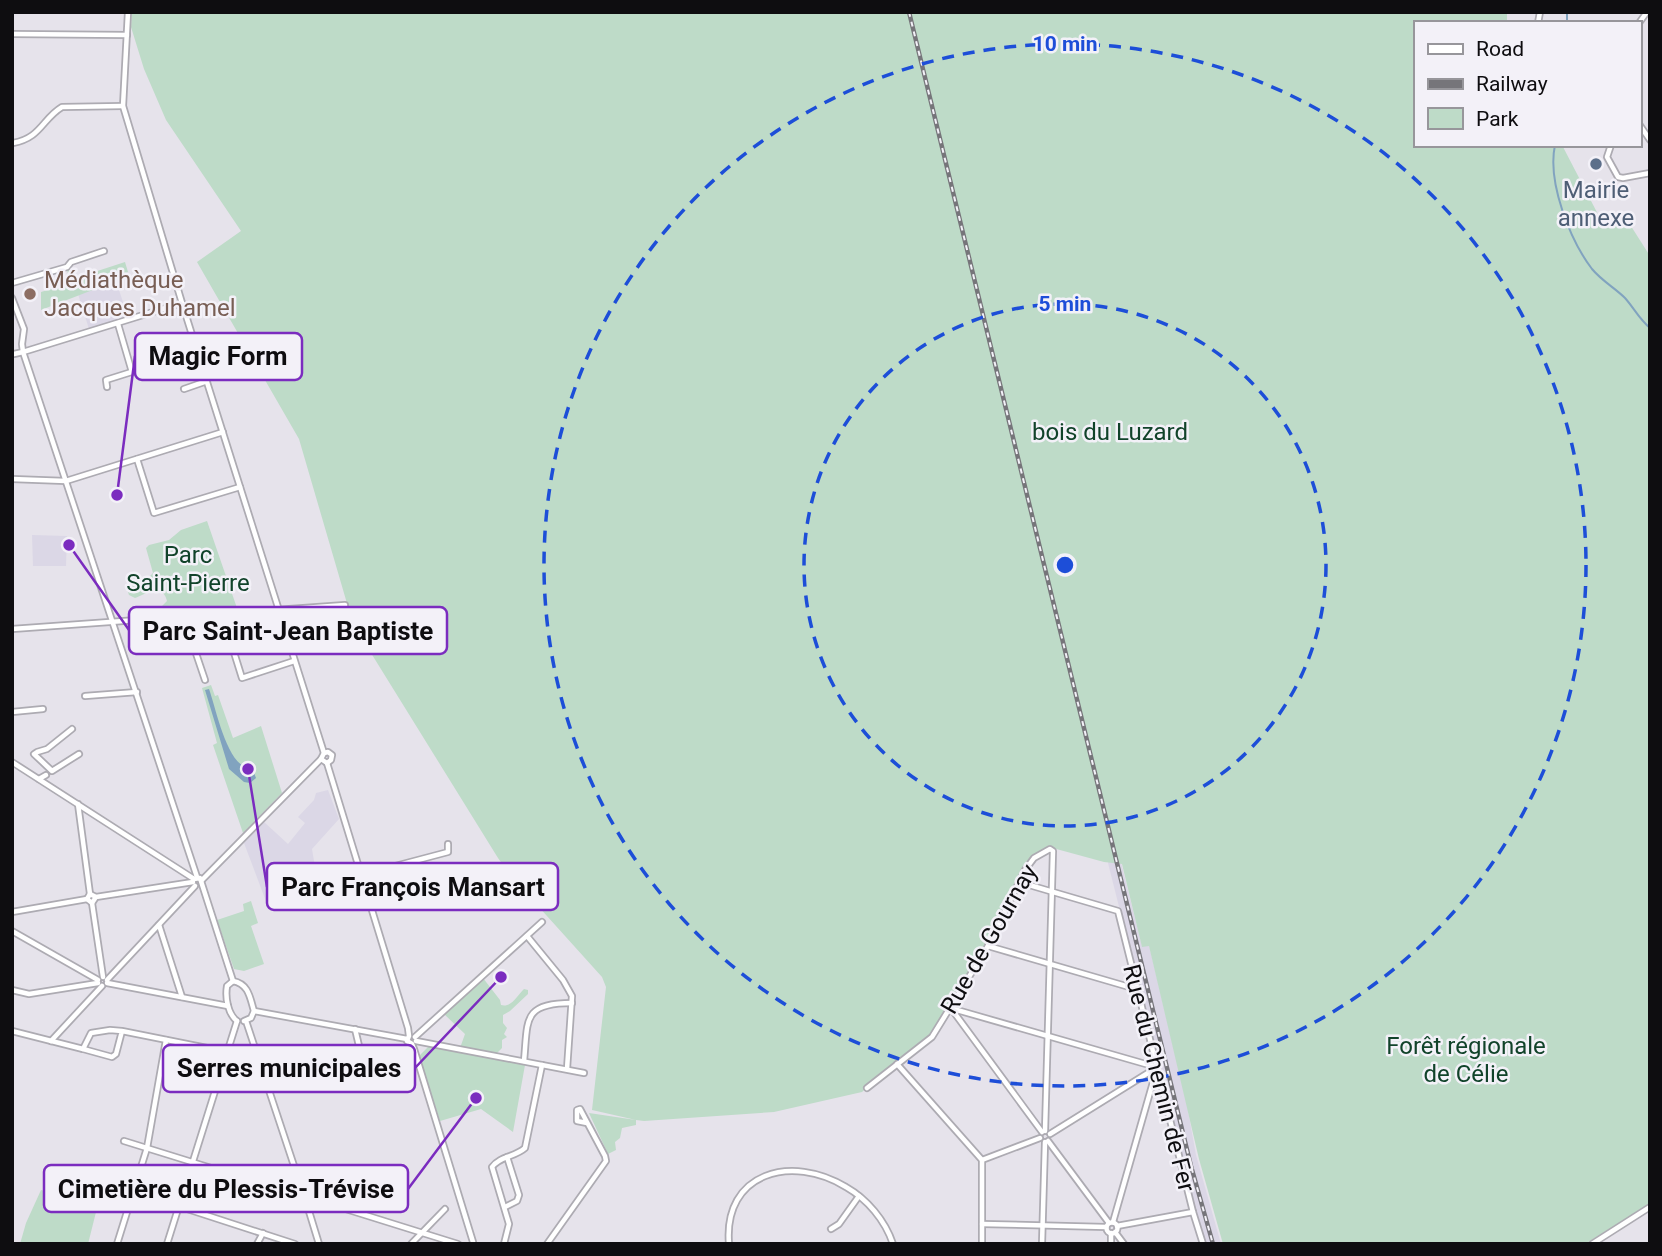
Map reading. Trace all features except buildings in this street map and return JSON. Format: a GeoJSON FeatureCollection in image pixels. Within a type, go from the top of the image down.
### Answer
{"type":"FeatureCollection","features":[{"type":"Feature","properties":{"kind":"street"},"geometry":{"type":"LineString","coordinates":[[128,12],[123,106],[322,756],[327,763],[475,1243]]}},
{"type":"Feature","properties":{"kind":"street"},"geometry":{"type":"LineString","coordinates":[[12,34],[127,35]]}},
{"type":"Feature","properties":{"kind":"street"},"geometry":{"type":"LineString","coordinates":[[13,143],[35,135],[62,107],[123,106]]}},
{"type":"Feature","properties":{"kind":"street"},"geometry":{"type":"LineString","coordinates":[[1610,147],[1606,157],[1618,177],[1650,173]]}},
{"type":"Feature","properties":{"kind":"street"},"geometry":{"type":"LineString","coordinates":[[12,283],[67,267],[71,262],[104,251]]}},
{"type":"Feature","properties":{"kind":"street"},"geometry":{"type":"LineString","coordinates":[[12,298],[24,329],[23,352],[197,881],[233,981]]}},
{"type":"Feature","properties":{"kind":"street"},"geometry":{"type":"LineString","coordinates":[[13,354],[182,303]]}},
{"type":"Feature","properties":{"kind":"street"},"geometry":{"type":"LineString","coordinates":[[118,324],[132,372]]}},
{"type":"Feature","properties":{"kind":"street"},"geometry":{"type":"LineString","coordinates":[[13,354],[22,344]]}},
{"type":"Feature","properties":{"kind":"street"},"geometry":{"type":"LineString","coordinates":[[107,387],[106,380],[157,364]]}},
{"type":"Feature","properties":{"kind":"street"},"geometry":{"type":"LineString","coordinates":[[184,389],[207,381]]}},
{"type":"Feature","properties":{"kind":"street"},"geometry":{"type":"LineString","coordinates":[[12,479],[66,481],[223,432]]}},
{"type":"Feature","properties":{"kind":"street"},"geometry":{"type":"LineString","coordinates":[[137,458],[154,513],[240,487]]}},
{"type":"Feature","properties":{"kind":"street"},"geometry":{"type":"LineString","coordinates":[[12,629],[345,605]]}},
{"type":"Feature","properties":{"kind":"street"},"geometry":{"type":"LineString","coordinates":[[222,614],[242,678],[294,661]]}},
{"type":"Feature","properties":{"kind":"street"},"geometry":{"type":"LineString","coordinates":[[184,617],[205,680]]}},
{"type":"Feature","properties":{"kind":"street"},"geometry":{"type":"LineString","coordinates":[[85,696],[137,692]]}},
{"type":"Feature","properties":{"kind":"street"},"geometry":{"type":"LineString","coordinates":[[12,712],[43,709]]}},
{"type":"Feature","properties":{"kind":"street"},"geometry":{"type":"LineString","coordinates":[[72,729],[47,749],[34,754],[52,771],[79,754]]}},
{"type":"Feature","properties":{"kind":"street"},"geometry":{"type":"LineString","coordinates":[[51,1041],[102,982],[159,926],[197,881],[328,752],[332,755],[327,763]]}},
{"type":"Feature","properties":{"kind":"street"},"geometry":{"type":"LineString","coordinates":[[12,762],[197,881]]}},
{"type":"Feature","properties":{"kind":"street"},"geometry":{"type":"LineString","coordinates":[[39,779],[46,775]]}},
{"type":"Feature","properties":{"kind":"street"},"geometry":{"type":"LineString","coordinates":[[78,804],[102,982]]}},
{"type":"Feature","properties":{"kind":"street"},"geometry":{"type":"LineString","coordinates":[[360,875],[448,852],[448,844]]}},
{"type":"Feature","properties":{"kind":"street","name":"Rue de Gournay"},"geometry":{"type":"LineString","coordinates":[[867,1088],[932,1037],[988,946],[1019,882],[1034,858],[1048,850],[1052,850],[1051,892]]}},
{"type":"Feature","properties":{"kind":"street"},"geometry":{"type":"LineString","coordinates":[[12,912],[197,881]]}},
{"type":"Feature","properties":{"kind":"street"},"geometry":{"type":"LineString","coordinates":[[1019,882],[1051,892],[1042,1244]]}},
{"type":"Feature","properties":{"kind":"street","name":"Rue du Chemin de Fer"},"geometry":{"type":"LineString","coordinates":[[1051,892],[1118,911],[1203,1244]]}},
{"type":"Feature","properties":{"kind":"street"},"geometry":{"type":"LineString","coordinates":[[90,894],[96,897]]}},
{"type":"Feature","properties":{"kind":"street"},"geometry":{"type":"LineString","coordinates":[[412,1039],[541,922]]}},
{"type":"Feature","properties":{"kind":"street"},"geometry":{"type":"LineString","coordinates":[[159,926],[182,997]]}},
{"type":"Feature","properties":{"kind":"street"},"geometry":{"type":"LineString","coordinates":[[12,931],[102,982],[228,1006]]}},
{"type":"Feature","properties":{"kind":"street"},"geometry":{"type":"LineString","coordinates":[[527,936],[569,988],[572,1003],[567,1069]]}},
{"type":"Feature","properties":{"kind":"street"},"geometry":{"type":"LineString","coordinates":[[988,946],[1136,989]]}},
{"type":"Feature","properties":{"kind":"street"},"geometry":{"type":"LineString","coordinates":[[233,981],[243,984],[247,989],[254,1011],[246,1021],[233,1019],[228,1006],[227,986],[233,981]]}},
{"type":"Feature","properties":{"kind":"street"},"geometry":{"type":"LineString","coordinates":[[12,990],[29,994],[102,982]]}},
{"type":"Feature","properties":{"kind":"street"},"geometry":{"type":"LineString","coordinates":[[524,1061],[527,1023],[530,1017],[543,1005],[572,1003]]}},
{"type":"Feature","properties":{"kind":"street"},"geometry":{"type":"LineString","coordinates":[[951,1009],[1157,1068]]}},
{"type":"Feature","properties":{"kind":"street"},"geometry":{"type":"LineString","coordinates":[[951,1009],[1124,1244]]}},
{"type":"Feature","properties":{"kind":"street"},"geometry":{"type":"LineString","coordinates":[[254,1011],[584,1073]]}},
{"type":"Feature","properties":{"kind":"street"},"geometry":{"type":"LineString","coordinates":[[167,1244],[237,1021]]}},
{"type":"Feature","properties":{"kind":"street"},"geometry":{"type":"LineString","coordinates":[[246,1021],[319,1244]]}},
{"type":"Feature","properties":{"kind":"street"},"geometry":{"type":"LineString","coordinates":[[355,1029],[364,1068]]}},
{"type":"Feature","properties":{"kind":"street"},"geometry":{"type":"LineString","coordinates":[[83,1049],[92,1033],[110,1030],[227,1052]]}},
{"type":"Feature","properties":{"kind":"street"},"geometry":{"type":"LineString","coordinates":[[12,1031],[112,1056],[116,1054],[122,1031]]}},
{"type":"Feature","properties":{"kind":"street"},"geometry":{"type":"LineString","coordinates":[[117,1244],[147,1148],[166,1040]]}},
{"type":"Feature","properties":{"kind":"street"},"geometry":{"type":"LineString","coordinates":[[504,1244],[509,1229],[492,1167],[497,1160],[519,1153],[528,1142],[542,1065]]}},
{"type":"Feature","properties":{"kind":"street"},"geometry":{"type":"LineString","coordinates":[[897,1065],[982,1160],[982,1244]]}},
{"type":"Feature","properties":{"kind":"street"},"geometry":{"type":"LineString","coordinates":[[982,1160],[1045,1136],[1157,1068]]}},
{"type":"Feature","properties":{"kind":"street"},"geometry":{"type":"LineString","coordinates":[[1111,1244],[1112,1227],[1157,1068]]}},
{"type":"Feature","properties":{"kind":"street"},"geometry":{"type":"LineString","coordinates":[[547,1244],[606,1161],[587,1123]]}},
{"type":"Feature","properties":{"kind":"street"},"geometry":{"type":"LineString","coordinates":[[124,1141],[458,1244]]}},
{"type":"Feature","properties":{"kind":"street"},"geometry":{"type":"LineString","coordinates":[[505,1207],[517,1200],[519,1195],[507,1157]]}},
{"type":"Feature","properties":{"kind":"street"},"geometry":{"type":"LineString","coordinates":[[729,1244],[729,1219],[736,1200],[749,1185],[765,1176],[788,1171],[804,1172],[837,1182],[859,1196],[880,1218],[894,1244]]}},
{"type":"Feature","properties":{"kind":"street"},"geometry":{"type":"LineString","coordinates":[[831,1229],[839,1224],[859,1196]]}},
{"type":"Feature","properties":{"kind":"street"},"geometry":{"type":"LineString","coordinates":[[178,1206],[295,1244]]}},
{"type":"Feature","properties":{"kind":"street"},"geometry":{"type":"LineString","coordinates":[[1592,1244],[1650,1207]]}},
{"type":"Feature","properties":{"kind":"street"},"geometry":{"type":"LineString","coordinates":[[411,1244],[445,1209]]}},
{"type":"Feature","properties":{"kind":"street"},"geometry":{"type":"LineString","coordinates":[[982,1224],[1112,1227],[1193,1212]]}},
{"type":"Feature","properties":{"kind":"street"},"geometry":{"type":"LineString","coordinates":[[257,1244],[263,1233]]}},
{"type":"Feature","properties":{"kind":"shaded area"},"geometry":{"type":"Polygon","coordinates":[[[115,278],[128,317],[89,329],[78,294],[102,286],[101,283],[115,278]]]}},
{"type":"Feature","properties":{"kind":"shaded area"},"geometry":{"type":"Polygon","coordinates":[[[32,535],[67,536],[66,566],[33,566],[32,535]]]}},
{"type":"Feature","properties":{"kind":"shaded area"},"geometry":{"type":"Polygon","coordinates":[[[1097,767],[1142,946],[1149,945],[1187,1105],[1196,1155],[1221,1244],[1205,1244],[1188,1181],[1108,863],[1111,855],[1097,767]]]}},
{"type":"Feature","properties":{"kind":"shaded area"},"geometry":{"type":"Polygon","coordinates":[[[328,790],[339,819],[312,849],[315,867],[334,880],[323,898],[310,901],[296,892],[267,904],[244,843],[263,821],[288,844],[305,823],[298,817],[314,800],[316,793],[328,790]]]}},
{"type":"Feature","properties":{"kind":"green space","name":"bois du Luzard"},"geometry":{"type":"Polygon","coordinates":[[[132,12],[1507,12],[1507,21],[1414,21],[1414,147],[1563,147],[1602,222],[1622,212],[1650,256],[1650,1204],[1585,1244],[1223,1244],[1199,1159],[1149,946],[1142,947],[1122,864],[1104,862],[1049,847],[1032,858],[1019,876],[979,958],[930,1036],[905,1058],[888,1067],[862,1092],[774,1112],[644,1121],[592,1110],[606,987],[602,977],[510,875],[498,858],[353,624],[299,439],[197,262],[241,231],[166,120],[144,69],[131,27],[132,12]]]}},
{"type":"Feature","properties":{"kind":"green space"},"geometry":{"type":"Polygon","coordinates":[[[125,262],[128,272],[105,280],[103,286],[41,310],[41,292],[71,283],[67,270],[72,269],[76,278],[125,262]]]}},
{"type":"Feature","properties":{"kind":"green space","name":"Parc Saint-Pierre"},"geometry":{"type":"Polygon","coordinates":[[[207,521],[238,611],[138,620],[137,617],[157,611],[167,601],[165,595],[158,591],[135,598],[129,595],[126,586],[133,577],[148,578],[153,573],[146,548],[169,540],[181,530],[207,521]]]}},
{"type":"Feature","properties":{"kind":"green space"},"geometry":{"type":"Polygon","coordinates":[[[211,685],[215,696],[218,695],[233,738],[261,726],[282,793],[243,833],[213,745],[217,743],[202,688],[211,685]]]}},
{"type":"Feature","properties":{"kind":"green space"},"geometry":{"type":"Polygon","coordinates":[[[251,901],[258,923],[251,926],[264,964],[244,971],[234,969],[217,920],[244,911],[243,904],[251,901]]]}},
{"type":"Feature","properties":{"kind":"green space"},"geometry":{"type":"Polygon","coordinates":[[[483,978],[501,1005],[511,1003],[524,989],[528,990],[528,994],[503,1015],[503,1023],[507,1028],[504,1034],[507,1037],[502,1040],[502,1048],[496,1054],[460,1048],[465,1034],[444,1014],[483,978]]]}},
{"type":"Feature","properties":{"kind":"green space"},"geometry":{"type":"Polygon","coordinates":[[[429,1046],[525,1065],[513,1132],[481,1109],[440,1121],[419,1056],[429,1046]]]}},
{"type":"Feature","properties":{"kind":"green space"},"geometry":{"type":"Polygon","coordinates":[[[589,1113],[636,1120],[636,1125],[622,1128],[620,1138],[615,1142],[616,1150],[608,1154],[589,1113]]]}},
{"type":"Feature","properties":{"kind":"green space"},"geometry":{"type":"Polygon","coordinates":[[[41,1190],[98,1204],[88,1244],[20,1244],[41,1190]]]}},
{"type":"Feature","properties":{"kind":"water"},"geometry":{"type":"Polygon","coordinates":[[[209,689],[230,749],[236,760],[252,768],[256,778],[250,783],[244,782],[229,769],[205,690],[209,689]]]}},
{"type":"Feature","properties":{"kind":"waterway"},"geometry":{"type":"LineString","coordinates":[[1567,12],[1567,21]]}},
{"type":"Feature","properties":{"kind":"waterway"},"geometry":{"type":"LineString","coordinates":[[1555,147],[1553,160],[1557,193],[1576,243],[1592,269],[1625,298],[1650,328]]}},
{"type":"Feature","properties":{"kind":"railway"},"geometry":{"type":"LineString","coordinates":[[909,12],[1191,1166],[1213,1244]]}},
{"type":"Feature","properties":{"kind":"place","name":"Mairie annexe"},"geometry":{"type":"Point","coordinates":[1596,164]}},
{"type":"Feature","properties":{"kind":"place","name":"Médiathèque Jacques Duhamel"},"geometry":{"type":"Point","coordinates":[30,294]}},
{"type":"Feature","properties":{"kind":"place","name":"Magic Form"},"geometry":{"type":"Point","coordinates":[117,495]}},
{"type":"Feature","properties":{"kind":"place","name":"Parc Saint-Jean Baptiste"},"geometry":{"type":"Point","coordinates":[69,545]}},
{"type":"Feature","properties":{"kind":"place","name":"Parc François Mansart"},"geometry":{"type":"Point","coordinates":[248,769]}},
{"type":"Feature","properties":{"kind":"place","name":"Serres municipales"},"geometry":{"type":"Point","coordinates":[501,977]}},
{"type":"Feature","properties":{"kind":"place","name":"Cimetière du Plessis-Trévise"},"geometry":{"type":"Point","coordinates":[476,1098]}},
{"type":"Feature","properties":{"kind":"park label","name":"Forêt régionale de Célie"},"geometry":{"type":"Point","coordinates":[1466,1060]}}]}
